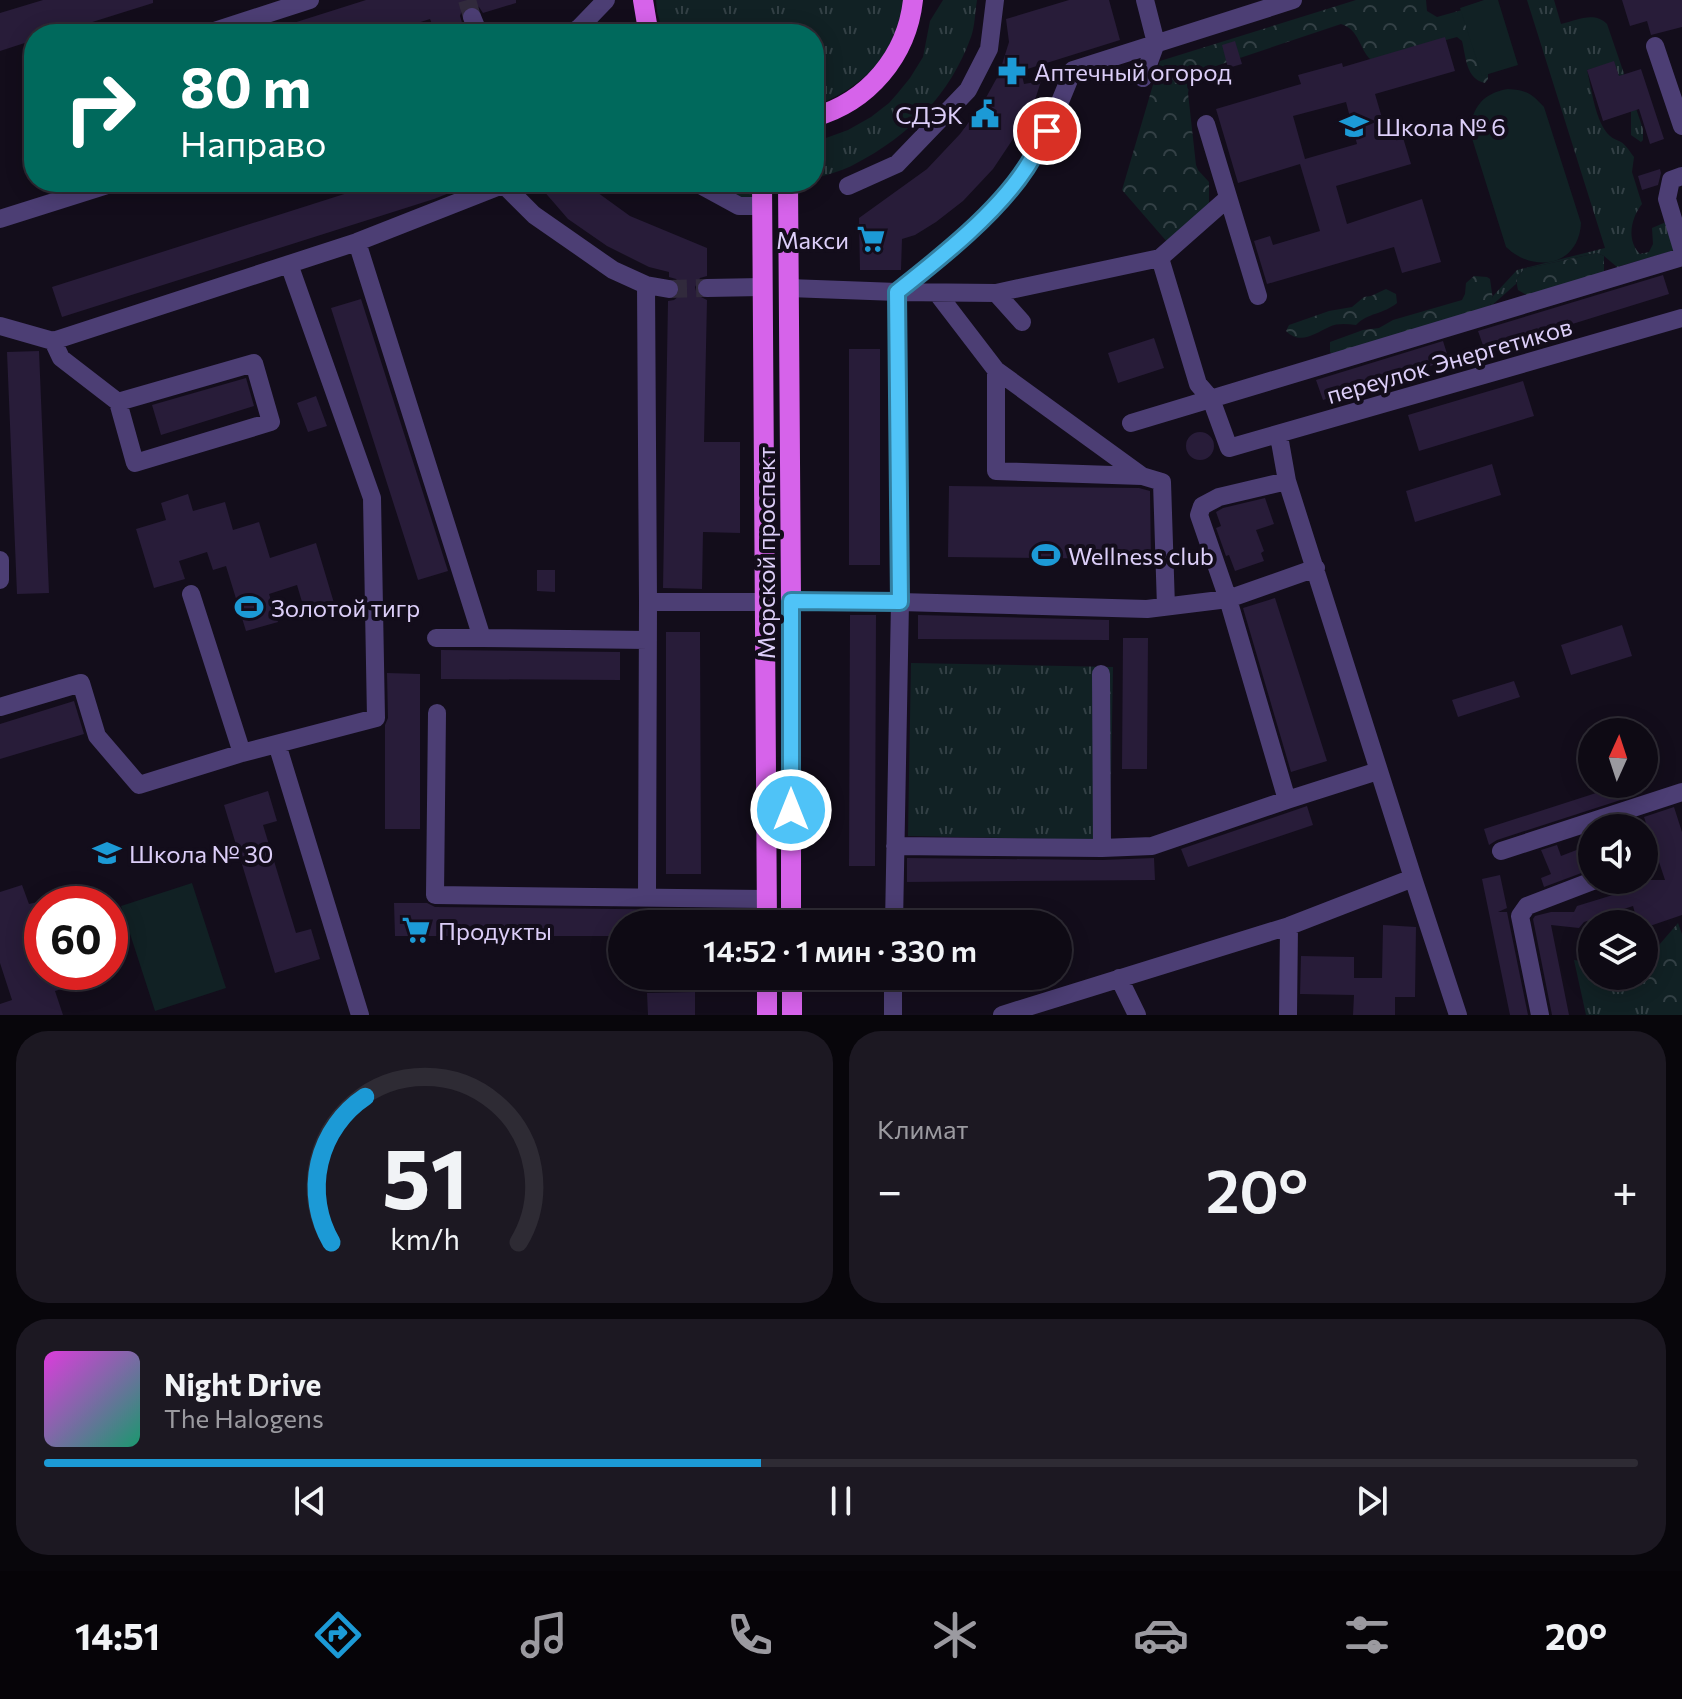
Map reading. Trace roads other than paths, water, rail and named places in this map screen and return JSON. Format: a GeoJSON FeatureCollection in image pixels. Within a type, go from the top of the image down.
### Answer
{"type":"FeatureCollection","features":[{"type":"Feature","properties":{"kind":"main road"},"geometry":{"type":"LineString","coordinates":[[643,0],[647,24]]}},
{"type":"Feature","properties":{"kind":"main road"},"geometry":{"type":"LineString","coordinates":[[906,33],[913,0]]}},
{"type":"Feature","properties":{"kind":"main road"},"geometry":{"type":"LineString","coordinates":[[824,115],[857,97],[880,77],[927,0]]}},
{"type":"Feature","properties":{"kind":"main road","name":"Морской проспект"},"geometry":{"type":"LineString","coordinates":[[762,192],[767,910]]}},
{"type":"Feature","properties":{"kind":"main road","name":"Морской проспект"},"geometry":{"type":"LineString","coordinates":[[788,192],[790,910]]}},
{"type":"Feature","properties":{"kind":"main road"},"geometry":{"type":"LineString","coordinates":[[762,287],[789,288]]}},
{"type":"Feature","properties":{"kind":"main road"},"geometry":{"type":"LineString","coordinates":[[767,899],[790,899]]}},
{"type":"Feature","properties":{"kind":"main road"},"geometry":{"type":"LineString","coordinates":[[767,990],[767,1015]]}},
{"type":"Feature","properties":{"kind":"main road"},"geometry":{"type":"LineString","coordinates":[[792,990],[792,1015]]}},
{"type":"Feature","properties":{"kind":"street"},"geometry":{"type":"LineString","coordinates":[[236,24],[310,0]]}},
{"type":"Feature","properties":{"kind":"street"},"geometry":{"type":"LineString","coordinates":[[583,24],[606,0]]}},
{"type":"Feature","properties":{"kind":"street"},"geometry":{"type":"LineString","coordinates":[[848,186],[897,164],[968,90],[989,49],[995,0]]}},
{"type":"Feature","properties":{"kind":"street"},"geometry":{"type":"LineString","coordinates":[[1143,78],[1156,43],[1145,0]]}},
{"type":"Feature","properties":{"kind":"street"},"geometry":{"type":"LineString","coordinates":[[897,292],[992,209],[1025,170],[1047,131],[1073,70],[1293,0]]}},
{"type":"Feature","properties":{"kind":"street"},"geometry":{"type":"LineString","coordinates":[[1655,46],[1682,126]]}},
{"type":"Feature","properties":{"kind":"street"},"geometry":{"type":"LineString","coordinates":[[1206,124],[1258,296]]}},
{"type":"Feature","properties":{"kind":"street"},"geometry":{"type":"LineString","coordinates":[[1682,176],[1671,180],[1667,199],[1682,249]]}},
{"type":"Feature","properties":{"kind":"street"},"geometry":{"type":"LineString","coordinates":[[0,219],[85,192]]}},
{"type":"Feature","properties":{"kind":"street"},"geometry":{"type":"LineString","coordinates":[[0,326],[53,341],[357,242],[481,192]]}},
{"type":"Feature","properties":{"kind":"street"},"geometry":{"type":"LineString","coordinates":[[510,192],[534,215],[613,270],[646,285],[669,289]]}},
{"type":"Feature","properties":{"kind":"street"},"geometry":{"type":"LineString","coordinates":[[713,192],[739,206],[762,206]]}},
{"type":"Feature","properties":{"kind":"street"},"geometry":{"type":"LineString","coordinates":[[789,288],[996,293],[1160,258],[1228,198]]}},
{"type":"Feature","properties":{"kind":"street"},"geometry":{"type":"LineString","coordinates":[[357,242],[482,638]]}},
{"type":"Feature","properties":{"kind":"street"},"geometry":{"type":"LineString","coordinates":[[1131,423],[1682,257]]}},
{"type":"Feature","properties":{"kind":"street"},"geometry":{"type":"LineString","coordinates":[[1160,258],[1198,384],[1211,399]]}},
{"type":"Feature","properties":{"kind":"street"},"geometry":{"type":"LineString","coordinates":[[0,707],[81,683],[97,736],[139,785],[242,753],[376,718],[372,498],[289,264]]}},
{"type":"Feature","properties":{"kind":"street"},"geometry":{"type":"LineString","coordinates":[[646,285],[647,897]]}},
{"type":"Feature","properties":{"kind":"street"},"geometry":{"type":"LineString","coordinates":[[707,288],[762,287]]}},
{"type":"Feature","properties":{"kind":"street"},"geometry":{"type":"LineString","coordinates":[[894,910],[900,602],[897,292]]}},
{"type":"Feature","properties":{"kind":"street"},"geometry":{"type":"LineString","coordinates":[[937,293],[996,370],[1142,476]]}},
{"type":"Feature","properties":{"kind":"street"},"geometry":{"type":"LineString","coordinates":[[996,293],[1022,322]]}},
{"type":"Feature","properties":{"kind":"street","name":"переулок Энергетиков"},"geometry":{"type":"LineString","coordinates":[[1211,399],[1229,448],[1681,320]]}},
{"type":"Feature","properties":{"kind":"street"},"geometry":{"type":"LineString","coordinates":[[53,341],[61,358],[118,402],[135,463],[271,422],[254,363],[118,402]]}},
{"type":"Feature","properties":{"kind":"street"},"geometry":{"type":"LineString","coordinates":[[996,370],[996,471],[1142,476],[1162,482],[1166,607]]}},
{"type":"Feature","properties":{"kind":"street"},"geometry":{"type":"LineString","coordinates":[[1279,436],[1287,481],[1458,1015]]}},
{"type":"Feature","properties":{"kind":"street"},"geometry":{"type":"LineString","coordinates":[[1287,481],[1219,497],[1202,506],[1199,515],[1228,599],[1287,800]]}},
{"type":"Feature","properties":{"kind":"street"},"geometry":{"type":"LineString","coordinates":[[0,560],[0,580]]}},
{"type":"Feature","properties":{"kind":"street"},"geometry":{"type":"LineString","coordinates":[[791,601],[1147,609],[1228,599],[1316,568]]}},
{"type":"Feature","properties":{"kind":"street"},"geometry":{"type":"LineString","coordinates":[[191,594],[242,753]]}},
{"type":"Feature","properties":{"kind":"street"},"geometry":{"type":"LineString","coordinates":[[648,602],[764,602]]}},
{"type":"Feature","properties":{"kind":"street"},"geometry":{"type":"LineString","coordinates":[[436,638],[648,640]]}},
{"type":"Feature","properties":{"kind":"street"},"geometry":{"type":"LineString","coordinates":[[1101,674],[1102,848]]}},
{"type":"Feature","properties":{"kind":"street"},"geometry":{"type":"LineString","coordinates":[[437,713],[435,895],[767,899]]}},
{"type":"Feature","properties":{"kind":"street"},"geometry":{"type":"LineString","coordinates":[[277,744],[360,1015]]}},
{"type":"Feature","properties":{"kind":"street"},"geometry":{"type":"LineString","coordinates":[[895,846],[1152,846],[1378,771]]}},
{"type":"Feature","properties":{"kind":"street"},"geometry":{"type":"LineString","coordinates":[[1636,814],[1682,792]]}},
{"type":"Feature","properties":{"kind":"street"},"geometry":{"type":"LineString","coordinates":[[1501,851],[1578,831]]}},
{"type":"Feature","properties":{"kind":"street"},"geometry":{"type":"LineString","coordinates":[[1002,1015],[1289,926],[1413,878]]}},
{"type":"Feature","properties":{"kind":"street"},"geometry":{"type":"LineString","coordinates":[[1540,1015],[1520,916],[1527,906],[1578,886]]}},
{"type":"Feature","properties":{"kind":"street"},"geometry":{"type":"LineString","coordinates":[[1288,1015],[1289,926]]}},
{"type":"Feature","properties":{"kind":"street"},"geometry":{"type":"LineString","coordinates":[[1119,978],[1137,1015]]}},
{"type":"Feature","properties":{"kind":"street"},"geometry":{"type":"LineString","coordinates":[[893,990],[893,1015]]}},
{"type":"Feature","properties":{"kind":"tunnel"},"geometry":{"type":"LineString","coordinates":[[467,0],[472,17]]}},
{"type":"Feature","properties":{"kind":"tunnel"},"geometry":{"type":"LineString","coordinates":[[669,289],[707,288]]}},
{"type":"Feature","properties":{"kind":"place","name":"Аптечный огород"},"geometry":{"type":"Point","coordinates":[1012,71]}},
{"type":"Feature","properties":{"kind":"place","name":"СДЭК"},"geometry":{"type":"Point","coordinates":[985,114]}},
{"type":"Feature","properties":{"kind":"place","name":"Школа № 6"},"geometry":{"type":"Point","coordinates":[1354,126]}},
{"type":"Feature","properties":{"kind":"place","name":"Макси"},"geometry":{"type":"Point","coordinates":[871,239]}},
{"type":"Feature","properties":{"kind":"place","name":"Wellness club"},"geometry":{"type":"Point","coordinates":[1046,555]}},
{"type":"Feature","properties":{"kind":"place","name":"Золотой тигр"},"geometry":{"type":"Point","coordinates":[249,607]}},
{"type":"Feature","properties":{"kind":"place","name":"Школа № 30"},"geometry":{"type":"Point","coordinates":[107,853]}},
{"type":"Feature","properties":{"kind":"place","name":"Продукты"},"geometry":{"type":"Point","coordinates":[416,930]}}]}
